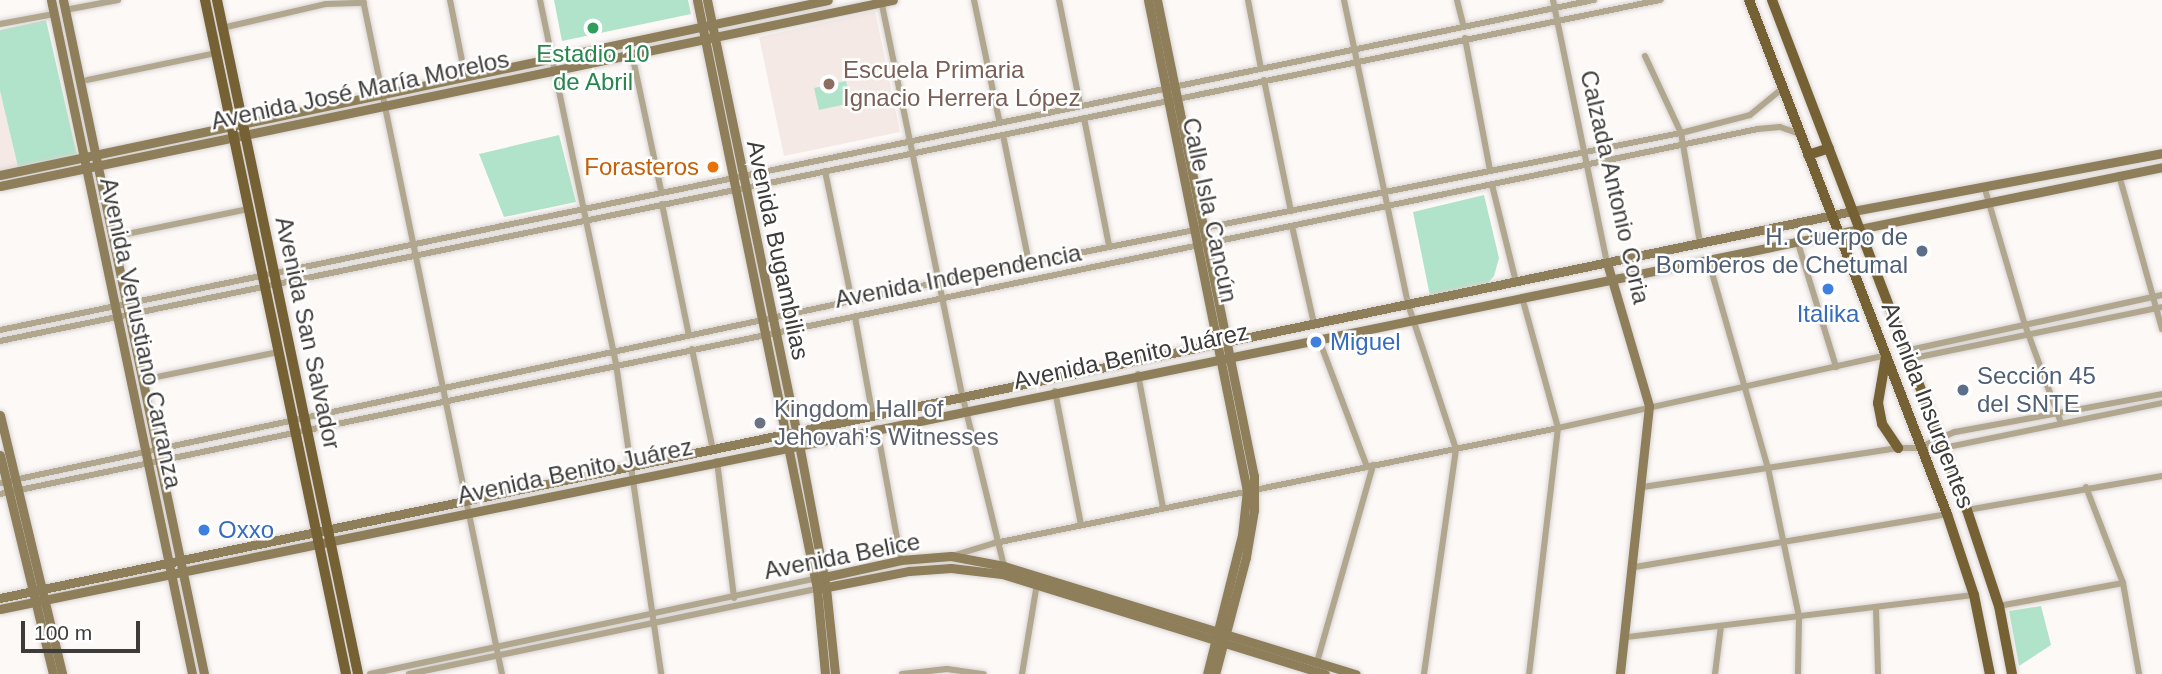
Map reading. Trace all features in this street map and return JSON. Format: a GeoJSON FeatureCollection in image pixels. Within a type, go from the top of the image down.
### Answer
{"type":"FeatureCollection","features":[{"type":"Feature","properties":{"kind":"main road","name":"Avenida Venustiano Carranza"},"geometry":{"type":"LineString","coordinates":[[51,0],[192,674]]}},
{"type":"Feature","properties":{"kind":"main road","name":"Avenida Venustiano Carranza"},"geometry":{"type":"LineString","coordinates":[[62,0],[204,674]]}},
{"type":"Feature","properties":{"kind":"main road","name":"Avenida San Salvador"},"geometry":{"type":"LineString","coordinates":[[205,0],[216,53],[238,129],[268,274]]}},
{"type":"Feature","properties":{"kind":"main road","name":"Avenida San Salvador"},"geometry":{"type":"LineString","coordinates":[[217,0],[249,209],[304,418],[301,431],[323,537],[346,674]]}},
{"type":"Feature","properties":{"kind":"main road","name":"Avenida Bugambilias"},"geometry":{"type":"LineString","coordinates":[[697,0],[710,38],[792,434],[835,674]]}},
{"type":"Feature","properties":{"kind":"main road","name":"Avenida Bugambilias"},"geometry":{"type":"LineString","coordinates":[[707,0],[707,25]]}},
{"type":"Feature","properties":{"kind":"main road","name":"Avenida José María Morelos"},"geometry":{"type":"LineString","coordinates":[[0,186],[97,165],[382,93],[707,25],[790,4],[828,0]]}},
{"type":"Feature","properties":{"kind":"main road","name":"Avenida José María Morelos"},"geometry":{"type":"LineString","coordinates":[[0,175],[84,157],[384,105],[893,0]]}},
{"type":"Feature","properties":{"kind":"main road","name":"Calle Isla Cancún"},"geometry":{"type":"LineString","coordinates":[[1148,0],[1173,100],[1250,490],[1248,547],[1222,637],[1215,674]]}},
{"type":"Feature","properties":{"kind":"main road","name":"Calle Isla Cancún"},"geometry":{"type":"LineString","coordinates":[[1157,0],[1170,87]]}},
{"type":"Feature","properties":{"kind":"main road","name":"Avenida Insurgentes"},"geometry":{"type":"LineString","coordinates":[[1772,0],[1967,510],[1999,606],[2012,674]]}},
{"type":"Feature","properties":{"kind":"main road","name":"Avenida Insurgentes"},"geometry":{"type":"LineString","coordinates":[[1748,1],[1947,514],[1974,595],[1990,674]]}},
{"type":"Feature","properties":{"kind":"main road"},"geometry":{"type":"LineString","coordinates":[[1808,155],[1829,148]]}},
{"type":"Feature","properties":{"kind":"main road","name":"Avenida Benito Juárez"},"geometry":{"type":"LineString","coordinates":[[0,609],[182,572],[466,502],[873,416],[1832,215],[2162,153]]}},
{"type":"Feature","properties":{"kind":"main road","name":"Avenida Benito Juárez"},"geometry":{"type":"LineString","coordinates":[[0,598],[180,561],[468,512],[1838,230],[2162,167]]}},
{"type":"Feature","properties":{"kind":"main road","name":"Calzada Antonio Coria"},"geometry":{"type":"LineString","coordinates":[[1608,262],[1649,406],[1635,567],[1620,674]]}},
{"type":"Feature","properties":{"kind":"main road"},"geometry":{"type":"LineString","coordinates":[[1858,281],[1876,275]]}},
{"type":"Feature","properties":{"kind":"main road","name":"Avenida San Salvador"},"geometry":{"type":"LineString","coordinates":[[271,285],[279,352],[293,421],[301,431]]}},
{"type":"Feature","properties":{"kind":"main road"},"geometry":{"type":"LineString","coordinates":[[1886,355],[1878,403],[1885,430],[1898,448]]}},
{"type":"Feature","properties":{"kind":"main road"},"geometry":{"type":"LineString","coordinates":[[0,415],[7,482]]}},
{"type":"Feature","properties":{"kind":"main road"},"geometry":{"type":"LineString","coordinates":[[0,455],[38,590],[53,674]]}},
{"type":"Feature","properties":{"kind":"main road","name":"Avenida San Salvador"},"geometry":{"type":"LineString","coordinates":[[323,537],[358,674]]}},
{"type":"Feature","properties":{"kind":"main road","name":"Avenida Belice"},"geometry":{"type":"LineString","coordinates":[[820,583],[901,560],[951,556],[1004,566],[1037,582]]}},
{"type":"Feature","properties":{"kind":"main road","name":"Avenida Belice"},"geometry":{"type":"LineString","coordinates":[[820,583],[951,568],[1002,574],[1356,674]]}},
{"type":"Feature","properties":{"kind":"main road","name":"Avenida Bugambilias"},"geometry":{"type":"LineString","coordinates":[[820,583],[824,674]]}},
{"type":"Feature","properties":{"kind":"main road"},"geometry":{"type":"LineString","coordinates":[[40,601],[62,674]]}},
{"type":"Feature","properties":{"kind":"main road","name":"Calle Isla Cancún"},"geometry":{"type":"LineString","coordinates":[[1207,674],[1222,637]]}},
{"type":"Feature","properties":{"kind":"main road","name":"Avenida Belice"},"geometry":{"type":"LineString","coordinates":[[1222,637],[1325,674]]}},
{"type":"Feature","properties":{"kind":"street"},"geometry":{"type":"LineString","coordinates":[[65,10],[118,0]]}},
{"type":"Feature","properties":{"kind":"street"},"geometry":{"type":"LineString","coordinates":[[450,0],[465,76]]}},
{"type":"Feature","properties":{"kind":"street"},"geometry":{"type":"LineString","coordinates":[[540,0],[614,352],[636,478],[661,674]]}},
{"type":"Feature","properties":{"kind":"street"},"geometry":{"type":"LineString","coordinates":[[974,0],[999,120]]}},
{"type":"Feature","properties":{"kind":"street"},"geometry":{"type":"LineString","coordinates":[[1059,0],[1080,104]]}},
{"type":"Feature","properties":{"kind":"street"},"geometry":{"type":"LineString","coordinates":[[1248,0],[1261,69]]}},
{"type":"Feature","properties":{"kind":"street"},"geometry":{"type":"LineString","coordinates":[[1344,0],[1408,304],[1456,449],[1424,674]]}},
{"type":"Feature","properties":{"kind":"street"},"geometry":{"type":"LineString","coordinates":[[1457,0],[1463,24]]}},
{"type":"Feature","properties":{"kind":"street"},"geometry":{"type":"LineString","coordinates":[[0,341],[116,312],[126,304],[999,120],[1261,69],[1553,3],[1594,0]]}},
{"type":"Feature","properties":{"kind":"street"},"geometry":{"type":"LineString","coordinates":[[0,330],[116,312],[128,314],[1173,100],[1356,60],[1660,0]]}},
{"type":"Feature","properties":{"kind":"street"},"geometry":{"type":"LineString","coordinates":[[222,28],[326,4],[363,1],[502,674]]}},
{"type":"Feature","properties":{"kind":"street"},"geometry":{"type":"LineString","coordinates":[[881,1],[963,398],[995,543],[1004,566]]}},
{"type":"Feature","properties":{"kind":"street","name":"Calzada Antonio Coria"},"geometry":{"type":"LineString","coordinates":[[1553,3],[1608,262]]}},
{"type":"Feature","properties":{"kind":"street"},"geometry":{"type":"LineString","coordinates":[[0,24],[54,14]]}},
{"type":"Feature","properties":{"kind":"street"},"geometry":{"type":"LineString","coordinates":[[1465,38],[1490,170]]}},
{"type":"Feature","properties":{"kind":"street"},"geometry":{"type":"LineString","coordinates":[[87,80],[216,53]]}},
{"type":"Feature","properties":{"kind":"street"},"geometry":{"type":"LineString","coordinates":[[632,54],[661,190]]}},
{"type":"Feature","properties":{"kind":"street"},"geometry":{"type":"LineString","coordinates":[[1645,56],[1681,133],[1681,148],[1700,243]]}},
{"type":"Feature","properties":{"kind":"street"},"geometry":{"type":"LineString","coordinates":[[1264,80],[1291,211]]}},
{"type":"Feature","properties":{"kind":"street","name":"Avenida Independencia"},"geometry":{"type":"LineString","coordinates":[[7,482],[444,386],[1109,246],[1681,133],[1750,115],[1783,88]]}},
{"type":"Feature","properties":{"kind":"street"},"geometry":{"type":"LineString","coordinates":[[1084,118],[1109,246]]}},
{"type":"Feature","properties":{"kind":"street","name":"Avenida Independencia"},"geometry":{"type":"LineString","coordinates":[[9,492],[616,364],[943,300],[1681,148],[1758,129],[1780,127],[1800,134]]}},
{"type":"Feature","properties":{"kind":"street"},"geometry":{"type":"LineString","coordinates":[[1003,135],[1029,263]]}},
{"type":"Feature","properties":{"kind":"street"},"geometry":{"type":"LineString","coordinates":[[825,171],[852,301]]}},
{"type":"Feature","properties":{"kind":"street"},"geometry":{"type":"LineString","coordinates":[[2119,175],[2150,297],[2158,308],[2162,329]]}},
{"type":"Feature","properties":{"kind":"street"},"geometry":{"type":"LineString","coordinates":[[1492,185],[1516,282]]}},
{"type":"Feature","properties":{"kind":"street"},"geometry":{"type":"LineString","coordinates":[[1984,186],[2028,335],[2061,423]]}},
{"type":"Feature","properties":{"kind":"street"},"geometry":{"type":"LineString","coordinates":[[662,204],[689,335]]}},
{"type":"Feature","properties":{"kind":"street"},"geometry":{"type":"LineString","coordinates":[[112,237],[249,209]]}},
{"type":"Feature","properties":{"kind":"street"},"geometry":{"type":"LineString","coordinates":[[1292,226],[1314,324]]}},
{"type":"Feature","properties":{"kind":"street"},"geometry":{"type":"LineString","coordinates":[[1796,239],[1836,367]]}},
{"type":"Feature","properties":{"kind":"street"},"geometry":{"type":"LineString","coordinates":[[1707,257],[1747,387],[1768,468],[1799,617],[1798,674]]}},
{"type":"Feature","properties":{"kind":"street"},"geometry":{"type":"LineString","coordinates":[[1522,295],[1558,428],[1529,674]]}},
{"type":"Feature","properties":{"kind":"street"},"geometry":{"type":"LineString","coordinates":[[1907,355],[2025,325],[2162,295]]}},
{"type":"Feature","properties":{"kind":"street"},"geometry":{"type":"LineString","coordinates":[[1907,355],[2028,335],[2158,308]]}},
{"type":"Feature","properties":{"kind":"street"},"geometry":{"type":"LineString","coordinates":[[855,317],[873,416]]}},
{"type":"Feature","properties":{"kind":"street"},"geometry":{"type":"LineString","coordinates":[[1317,662],[1370,466],[1318,337]]}},
{"type":"Feature","properties":{"kind":"street"},"geometry":{"type":"LineString","coordinates":[[692,349],[713,450]]}},
{"type":"Feature","properties":{"kind":"street"},"geometry":{"type":"LineString","coordinates":[[142,380],[279,352]]}},
{"type":"Feature","properties":{"kind":"street"},"geometry":{"type":"LineString","coordinates":[[951,556],[995,543],[1558,428],[1886,355]]}},
{"type":"Feature","properties":{"kind":"street"},"geometry":{"type":"LineString","coordinates":[[1138,374],[1163,508]]}},
{"type":"Feature","properties":{"kind":"street"},"geometry":{"type":"LineString","coordinates":[[1055,391],[1080,525]]}},
{"type":"Feature","properties":{"kind":"street"},"geometry":{"type":"LineString","coordinates":[[1922,447],[1938,436],[2162,394]]}},
{"type":"Feature","properties":{"kind":"street"},"geometry":{"type":"LineString","coordinates":[[2140,398],[2143,407]]}},
{"type":"Feature","properties":{"kind":"street"},"geometry":{"type":"LineString","coordinates":[[1643,487],[1898,448],[1943,448],[2162,403]]}},
{"type":"Feature","properties":{"kind":"street"},"geometry":{"type":"LineString","coordinates":[[2091,407],[2094,417]]}},
{"type":"Feature","properties":{"kind":"street"},"geometry":{"type":"LineString","coordinates":[[877,428],[901,560]]}},
{"type":"Feature","properties":{"kind":"street"},"geometry":{"type":"LineString","coordinates":[[717,461],[734,598]]}},
{"type":"Feature","properties":{"kind":"street"},"geometry":{"type":"LineString","coordinates":[[1967,510],[2086,487],[2162,476]]}},
{"type":"Feature","properties":{"kind":"street"},"geometry":{"type":"LineString","coordinates":[[2086,487],[2123,583],[2138,674]]}},
{"type":"Feature","properties":{"kind":"street"},"geometry":{"type":"LineString","coordinates":[[1635,567],[1947,514]]}},
{"type":"Feature","properties":{"kind":"street"},"geometry":{"type":"LineString","coordinates":[[1022,674],[1037,582]]}},
{"type":"Feature","properties":{"kind":"street","name":"Avenida Belice"},"geometry":{"type":"LineString","coordinates":[[652,619],[734,598],[820,583]]}},
{"type":"Feature","properties":{"kind":"street","name":"Avenida Belice"},"geometry":{"type":"LineString","coordinates":[[370,674],[498,651],[820,583]]}},
{"type":"Feature","properties":{"kind":"street"},"geometry":{"type":"LineString","coordinates":[[1999,606],[2123,583]]}},
{"type":"Feature","properties":{"kind":"street"},"geometry":{"type":"LineString","coordinates":[[1627,637],[1974,595]]}},
{"type":"Feature","properties":{"kind":"street"},"geometry":{"type":"LineString","coordinates":[[1876,608],[1878,674]]}},
{"type":"Feature","properties":{"kind":"street"},"geometry":{"type":"LineString","coordinates":[[1715,674],[1721,626]]}},
{"type":"Feature","properties":{"kind":"street","name":"Avenida Belice"},"geometry":{"type":"LineString","coordinates":[[409,674],[498,651]]}},
{"type":"Feature","properties":{"kind":"street"},"geometry":{"type":"LineString","coordinates":[[902,674],[947,669],[984,674]]}},
{"type":"Feature","properties":{"kind":"shaded area","name":"Escuela Primaria Ignacio Herrera López"},"geometry":{"type":"Polygon","coordinates":[[[875,11],[900,132],[784,156],[759,37],[875,11]]]}},
{"type":"Feature","properties":{"kind":"shaded area"},"geometry":{"type":"Polygon","coordinates":[[[0,91],[18,167],[0,171],[0,91]]]}},
{"type":"Feature","properties":{"kind":"green space","name":"Estadio 10 de Abril"},"geometry":{"type":"Polygon","coordinates":[[[554,0],[688,0],[691,14],[562,41],[554,0]]]}},
{"type":"Feature","properties":{"kind":"green space"},"geometry":{"type":"Polygon","coordinates":[[[46,20],[77,155],[18,167],[0,91],[0,30],[46,20]]]}},
{"type":"Feature","properties":{"kind":"green space"},"geometry":{"type":"Polygon","coordinates":[[[846,81],[851,103],[819,110],[814,88],[846,81]]]}},
{"type":"Feature","properties":{"kind":"green space"},"geometry":{"type":"Polygon","coordinates":[[[559,135],[576,202],[504,217],[479,154],[559,135]]]}},
{"type":"Feature","properties":{"kind":"green space"},"geometry":{"type":"Polygon","coordinates":[[[1484,195],[1499,258],[1494,276],[1481,291],[1431,301],[1413,212],[1484,195]]]}},
{"type":"Feature","properties":{"kind":"green space"},"geometry":{"type":"Polygon","coordinates":[[[2041,606],[2051,645],[2019,666],[2009,611],[2041,606]]]}},
{"type":"Feature","properties":{"kind":"place","name":"Estadio 10 de Abril"},"geometry":{"type":"Point","coordinates":[593,28]}},
{"type":"Feature","properties":{"kind":"place","name":"Escuela Primaria Ignacio Herrera López"},"geometry":{"type":"Point","coordinates":[829,84]}},
{"type":"Feature","properties":{"kind":"place","name":"Forasteros"},"geometry":{"type":"Point","coordinates":[713,167]}},
{"type":"Feature","properties":{"kind":"place","name":"H. Cuerpo de Bomberos de Chetumal"},"geometry":{"type":"Point","coordinates":[1922,251]}},
{"type":"Feature","properties":{"kind":"place","name":"Italika"},"geometry":{"type":"Point","coordinates":[1828,289]}},
{"type":"Feature","properties":{"kind":"place","name":"Miguel"},"geometry":{"type":"Point","coordinates":[1316,342]}},
{"type":"Feature","properties":{"kind":"place","name":"Sección 45 del SNTE"},"geometry":{"type":"Point","coordinates":[1963,390]}},
{"type":"Feature","properties":{"kind":"place","name":"Kingdom Hall of Jehovah's Witnesses"},"geometry":{"type":"Point","coordinates":[760,423]}},
{"type":"Feature","properties":{"kind":"place","name":"Oxxo"},"geometry":{"type":"Point","coordinates":[204,530]}}]}
